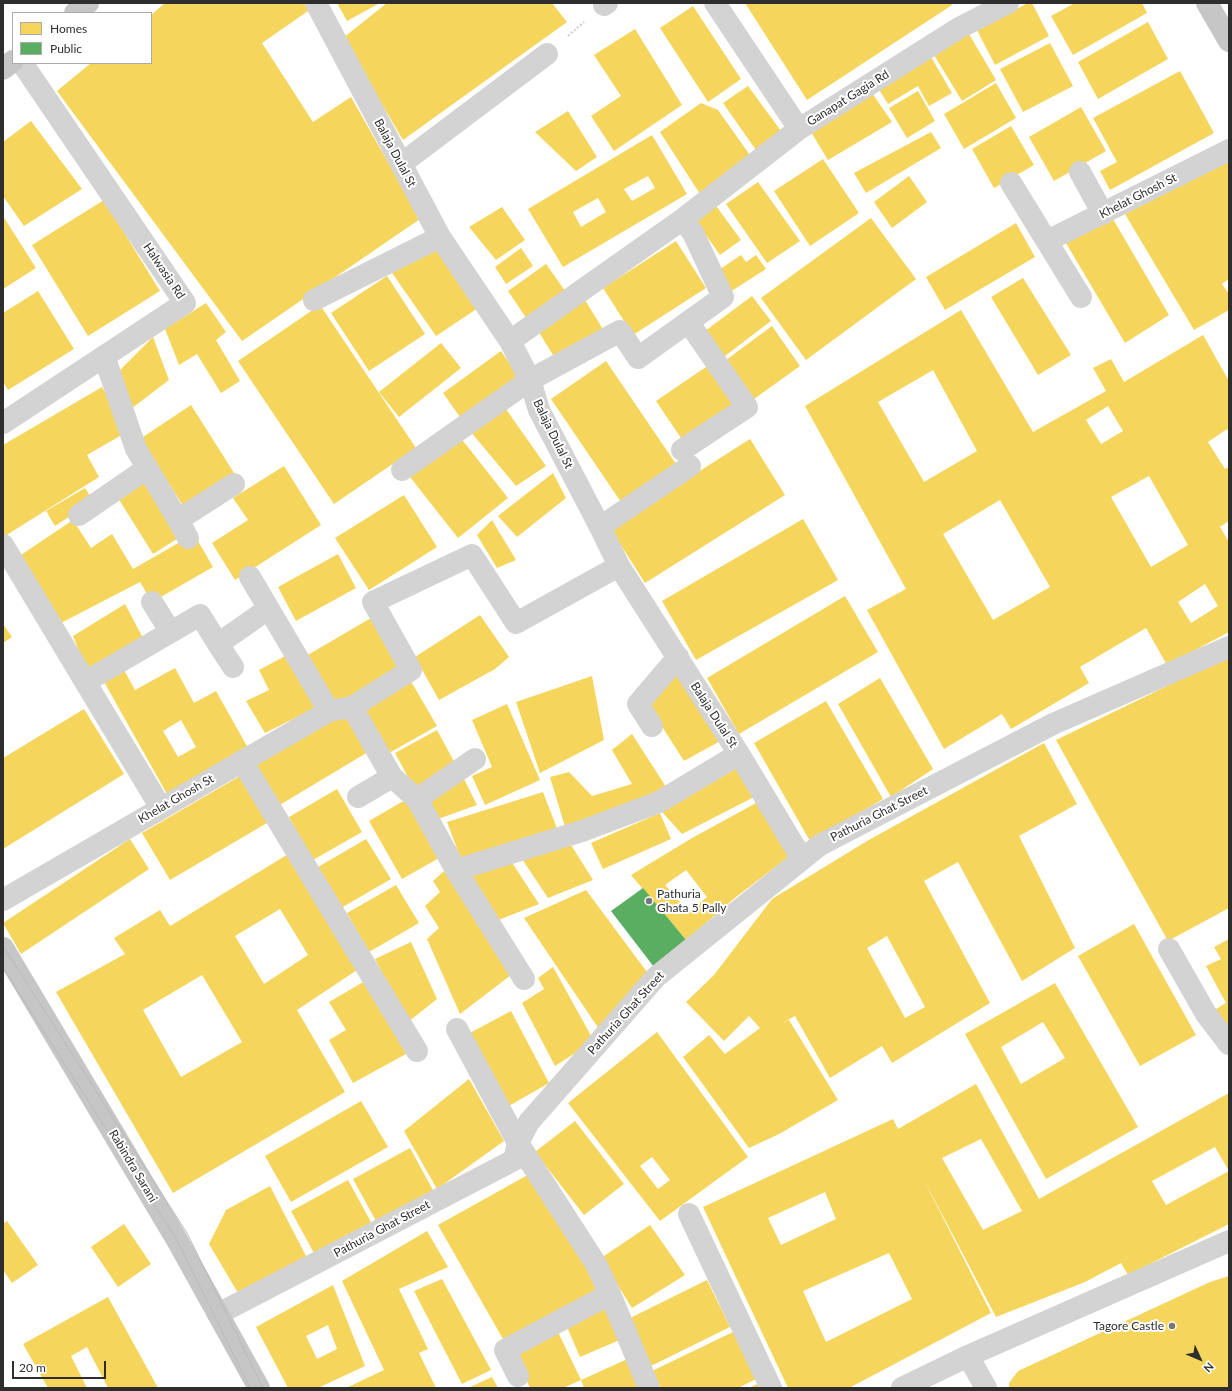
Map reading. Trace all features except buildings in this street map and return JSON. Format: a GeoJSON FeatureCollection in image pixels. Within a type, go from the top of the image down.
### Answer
{"type":"FeatureCollection","features":[{"type":"Feature","properties":{"kind":"main road"},"geometry":{"type":"LineString","coordinates":[[76,12],[88,3]]}},
{"type":"Feature","properties":{"kind":"main road"},"geometry":{"type":"LineString","coordinates":[[1207,3],[1229,41]]}},
{"type":"Feature","properties":{"kind":"main road"},"geometry":{"type":"LineString","coordinates":[[3,69],[12,63]]}},
{"type":"Feature","properties":{"kind":"main road","name":"Rabindra Sarani"},"geometry":{"type":"LineString","coordinates":[[3,948],[177,1240],[259,1388]]}},
{"type":"Feature","properties":{"kind":"street","name":"Balaja Dulal St"},"geometry":{"type":"LineString","coordinates":[[316,3],[440,237],[510,342],[530,380],[539,410],[600,526],[619,566],[739,754],[802,859]]}},
{"type":"Feature","properties":{"kind":"street","name":"Ganapat Gagia Rd"},"geometry":{"type":"LineString","coordinates":[[715,3],[799,129],[959,28],[1008,3]]}},
{"type":"Feature","properties":{"kind":"street"},"geometry":{"type":"LineString","coordinates":[[401,164],[547,54]]}},
{"type":"Feature","properties":{"kind":"street","name":"Halwasia Rd"},"geometry":{"type":"LineString","coordinates":[[5,418],[185,303],[23,64]]}},
{"type":"Feature","properties":{"kind":"street"},"geometry":{"type":"LineString","coordinates":[[510,342],[683,219],[799,129]]}},
{"type":"Feature","properties":{"kind":"street","name":"Khelat Ghosh St"},"geometry":{"type":"LineString","coordinates":[[1047,241],[1229,150]]}},
{"type":"Feature","properties":{"kind":"street"},"geometry":{"type":"LineString","coordinates":[[1080,172],[1103,214]]}},
{"type":"Feature","properties":{"kind":"street"},"geometry":{"type":"LineString","coordinates":[[1011,183],[1081,297]]}},
{"type":"Feature","properties":{"kind":"street"},"geometry":{"type":"LineString","coordinates":[[402,470],[530,380],[620,331],[638,358],[689,323],[723,297],[693,233],[683,219]]}},
{"type":"Feature","properties":{"kind":"street"},"geometry":{"type":"LineString","coordinates":[[314,300],[440,237]]}},
{"type":"Feature","properties":{"kind":"street"},"geometry":{"type":"LineString","coordinates":[[600,526],[686,458],[747,407],[689,323]]}},
{"type":"Feature","properties":{"kind":"street"},"geometry":{"type":"LineString","coordinates":[[104,356],[136,450],[183,529],[234,484]]}},
{"type":"Feature","properties":{"kind":"street"},"geometry":{"type":"LineString","coordinates":[[79,515],[146,469]]}},
{"type":"Feature","properties":{"kind":"street"},"geometry":{"type":"LineString","coordinates":[[3,545],[161,808]]}},
{"type":"Feature","properties":{"kind":"street"},"geometry":{"type":"LineString","coordinates":[[524,980],[456,870],[417,799],[392,776],[352,707],[411,670],[374,602],[472,555],[516,623],[619,566]]}},
{"type":"Feature","properties":{"kind":"street"},"geometry":{"type":"LineString","coordinates":[[250,577],[329,710]]}},
{"type":"Feature","properties":{"kind":"street"},"geometry":{"type":"LineString","coordinates":[[152,602],[170,631]]}},
{"type":"Feature","properties":{"kind":"street"},"geometry":{"type":"LineString","coordinates":[[218,644],[268,609]]}},
{"type":"Feature","properties":{"kind":"street"},"geometry":{"type":"LineString","coordinates":[[85,682],[170,631],[200,615],[233,667]]}},
{"type":"Feature","properties":{"kind":"street","name":"Pathuria Ghat Street"},"geometry":{"type":"LineString","coordinates":[[218,1314],[514,1160],[518,1143],[529,1122],[656,977],[820,845],[1052,724],[1229,647]]}},
{"type":"Feature","properties":{"kind":"street"},"geometry":{"type":"LineString","coordinates":[[652,726],[638,704],[678,657]]}},
{"type":"Feature","properties":{"kind":"street","name":"Khelat Ghosh St"},"geometry":{"type":"LineString","coordinates":[[3,900],[329,710],[352,707]]}},
{"type":"Feature","properties":{"kind":"street"},"geometry":{"type":"LineString","coordinates":[[456,870],[582,831],[659,802],[739,754]]}},
{"type":"Feature","properties":{"kind":"street"},"geometry":{"type":"LineString","coordinates":[[417,799],[475,759]]}},
{"type":"Feature","properties":{"kind":"street"},"geometry":{"type":"LineString","coordinates":[[242,761],[417,1051]]}},
{"type":"Feature","properties":{"kind":"street"},"geometry":{"type":"LineString","coordinates":[[358,797],[392,776]]}},
{"type":"Feature","properties":{"kind":"street"},"geometry":{"type":"LineString","coordinates":[[1169,949],[1206,1014],[1229,1044]]}},
{"type":"Feature","properties":{"kind":"street"},"geometry":{"type":"LineString","coordinates":[[457,1029],[518,1143],[596,1264],[649,1388]]}},
{"type":"Feature","properties":{"kind":"street"},"geometry":{"type":"LineString","coordinates":[[689,1214],[771,1388]]}},
{"type":"Feature","properties":{"kind":"street"},"geometry":{"type":"LineString","coordinates":[[902,1388],[968,1356],[1229,1241]]}},
{"type":"Feature","properties":{"kind":"street"},"geometry":{"type":"LineString","coordinates":[[518,1376],[506,1350],[610,1294]]}},
{"type":"Feature","properties":{"kind":"street"},"geometry":{"type":"LineString","coordinates":[[968,1356],[986,1388]]}},
{"type":"Feature","properties":{"kind":"path"},"geometry":{"type":"LineString","coordinates":[[547,54],[606,4]]}},
{"type":"Feature","properties":{"kind":"tram line"},"geometry":{"type":"LineString","coordinates":[[3,946],[187,1233],[263,1388]]}},
{"type":"Feature","properties":{"kind":"tram line"},"geometry":{"type":"LineString","coordinates":[[3,968],[177,1240],[250,1388]]}},
{"type":"Feature","properties":{"kind":"place","name":"Pathuria Ghata 5 Pally"},"geometry":{"type":"Point","coordinates":[649,901]}},
{"type":"Feature","properties":{"kind":"place","name":"Tagore Castle"},"geometry":{"type":"Point","coordinates":[1172,1326]}}]}
